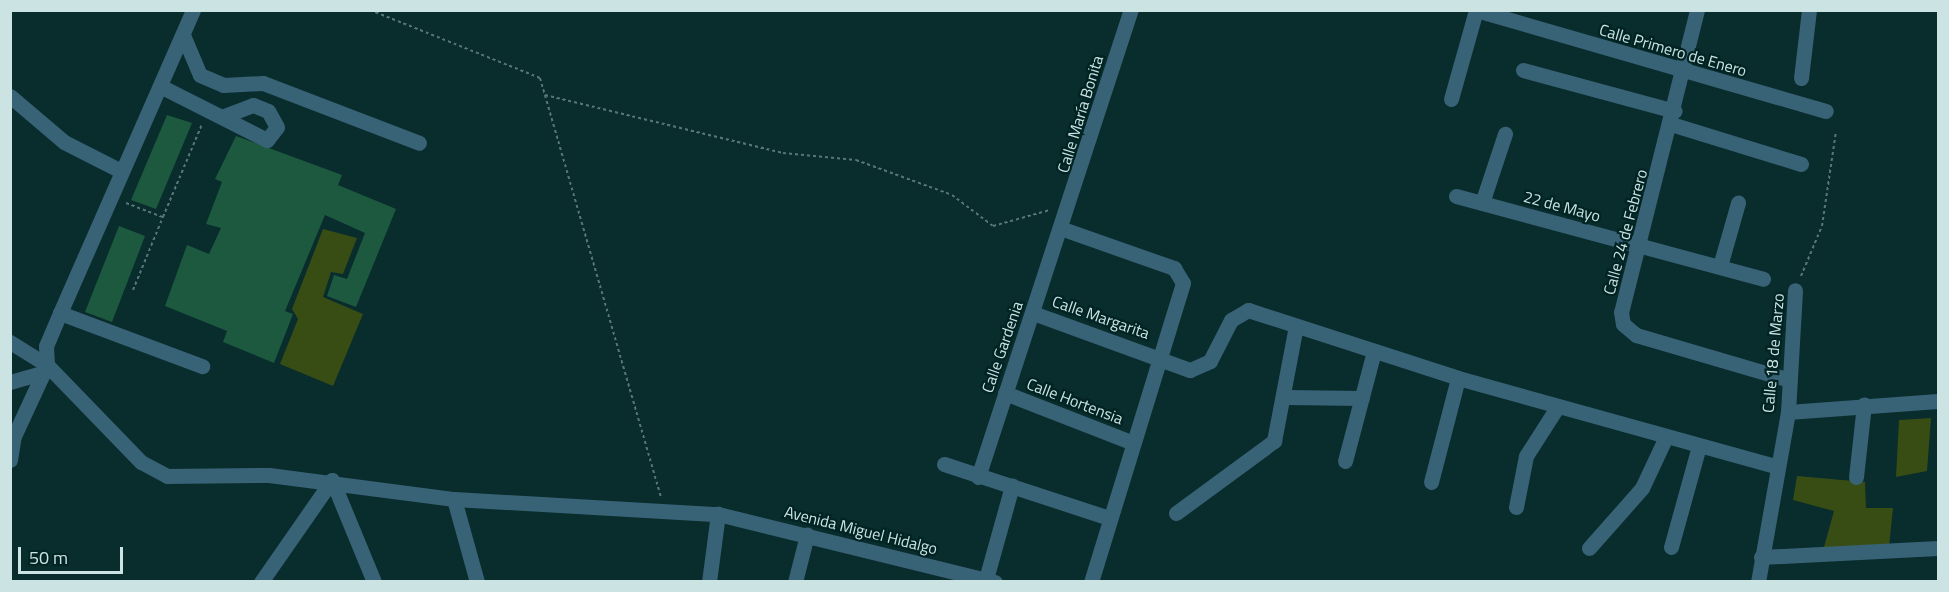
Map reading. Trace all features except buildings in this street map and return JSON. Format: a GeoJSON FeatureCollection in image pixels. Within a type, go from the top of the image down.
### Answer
{"type":"FeatureCollection","features":[{"type":"Feature","properties":{"kind":"street"},"geometry":{"type":"LineString","coordinates":[[10,460],[14,436],[45,368],[46,346],[115,198],[121,171],[193,10]]}},
{"type":"Feature","properties":{"kind":"street","name":"Calle María Bonita"},"geometry":{"type":"LineString","coordinates":[[1063,229],[1131,10]]}},
{"type":"Feature","properties":{"kind":"street"},"geometry":{"type":"LineString","coordinates":[[1451,99],[1476,10]]}},
{"type":"Feature","properties":{"kind":"street","name":"Calle Primero de Enero"},"geometry":{"type":"LineString","coordinates":[[1476,10],[1683,73],[1826,111]]}},
{"type":"Feature","properties":{"kind":"street","name":"Calle 24 de Febrero"},"geometry":{"type":"LineString","coordinates":[[1697,10],[1642,245],[1621,312],[1623,324],[1636,335],[1791,380]]}},
{"type":"Feature","properties":{"kind":"street"},"geometry":{"type":"LineString","coordinates":[[1801,78],[1809,10]]}},
{"type":"Feature","properties":{"kind":"street"},"geometry":{"type":"LineString","coordinates":[[183,35],[200,75],[223,85],[262,83],[419,143]]}},
{"type":"Feature","properties":{"kind":"street"},"geometry":{"type":"LineString","coordinates":[[1523,70],[1673,118],[1801,164]]}},
{"type":"Feature","properties":{"kind":"street"},"geometry":{"type":"LineString","coordinates":[[160,86],[222,117]]}},
{"type":"Feature","properties":{"kind":"street"},"geometry":{"type":"LineString","coordinates":[[10,96],[64,142],[121,171]]}},
{"type":"Feature","properties":{"kind":"street"},"geometry":{"type":"LineString","coordinates":[[1482,203],[1505,134]]}},
{"type":"Feature","properties":{"kind":"street","name":"22 de Mayo"},"geometry":{"type":"LineString","coordinates":[[1456,196],[1763,279]]}},
{"type":"Feature","properties":{"kind":"street"},"geometry":{"type":"LineString","coordinates":[[1720,266],[1738,203]]}},
{"type":"Feature","properties":{"kind":"street"},"geometry":{"type":"LineString","coordinates":[[1063,229],[1174,268],[1183,283],[1182,298],[1158,356],[1091,582]]}},
{"type":"Feature","properties":{"kind":"street","name":"Calle Gardenia"},"geometry":{"type":"LineString","coordinates":[[978,477],[1063,229]]}},
{"type":"Feature","properties":{"kind":"street","name":"Calle 18 de Marzo"},"geometry":{"type":"LineString","coordinates":[[1758,582],[1775,466],[1788,412],[1795,290]]}},
{"type":"Feature","properties":{"kind":"street","name":"Calle Margarita"},"geometry":{"type":"LineString","coordinates":[[1033,313],[1158,356],[1190,370],[1200,368],[1210,361],[1231,320],[1248,310],[1458,378],[1665,439],[1775,466]]}},
{"type":"Feature","properties":{"kind":"street"},"geometry":{"type":"LineString","coordinates":[[60,313],[202,366]]}},
{"type":"Feature","properties":{"kind":"street"},"geometry":{"type":"LineString","coordinates":[[1176,513],[1204,488],[1263,453],[1274,441],[1285,397],[1296,326]]}},
{"type":"Feature","properties":{"kind":"street","name":"Avenida Miguel Hidalgo"},"geometry":{"type":"LineString","coordinates":[[10,342],[45,368],[98,423],[141,462],[167,476],[332,480],[454,499],[718,514],[990,580]]}},
{"type":"Feature","properties":{"kind":"street"},"geometry":{"type":"LineString","coordinates":[[1345,461],[1374,351]]}},
{"type":"Feature","properties":{"kind":"street"},"geometry":{"type":"LineString","coordinates":[[10,382],[45,368]]}},
{"type":"Feature","properties":{"kind":"street"},"geometry":{"type":"LineString","coordinates":[[1431,482],[1458,378]]}},
{"type":"Feature","properties":{"kind":"street","name":"Calle Hortensia"},"geometry":{"type":"LineString","coordinates":[[1005,393],[1131,442]]}},
{"type":"Feature","properties":{"kind":"street"},"geometry":{"type":"LineString","coordinates":[[1285,397],[1362,398]]}},
{"type":"Feature","properties":{"kind":"street"},"geometry":{"type":"LineString","coordinates":[[1788,412],[1864,404],[1938,401]]}},
{"type":"Feature","properties":{"kind":"street"},"geometry":{"type":"LineString","coordinates":[[1856,477],[1864,404]]}},
{"type":"Feature","properties":{"kind":"street"},"geometry":{"type":"LineString","coordinates":[[1516,507],[1526,456],[1558,406]]}},
{"type":"Feature","properties":{"kind":"street"},"geometry":{"type":"LineString","coordinates":[[1588,548],[1642,488],[1665,439]]}},
{"type":"Feature","properties":{"kind":"street"},"geometry":{"type":"LineString","coordinates":[[1671,547],[1699,446]]}},
{"type":"Feature","properties":{"kind":"street"},"geometry":{"type":"LineString","coordinates":[[944,464],[1109,518]]}},
{"type":"Feature","properties":{"kind":"street"},"geometry":{"type":"LineString","coordinates":[[261,582],[332,480]]}},
{"type":"Feature","properties":{"kind":"street"},"geometry":{"type":"LineString","coordinates":[[332,480],[374,582]]}},
{"type":"Feature","properties":{"kind":"street"},"geometry":{"type":"LineString","coordinates":[[990,580],[1012,486]]}},
{"type":"Feature","properties":{"kind":"street"},"geometry":{"type":"LineString","coordinates":[[454,499],[477,582]]}},
{"type":"Feature","properties":{"kind":"street"},"geometry":{"type":"LineString","coordinates":[[709,582],[718,514]]}},
{"type":"Feature","properties":{"kind":"street"},"geometry":{"type":"LineString","coordinates":[[795,582],[807,535]]}},
{"type":"Feature","properties":{"kind":"street"},"geometry":{"type":"LineString","coordinates":[[1761,557],[1938,548]]}},
{"type":"Feature","properties":{"kind":"path"},"geometry":{"type":"LineString","coordinates":[[370,10],[540,78],[665,510]]}},
{"type":"Feature","properties":{"kind":"path"},"geometry":{"type":"LineString","coordinates":[[545,95],[783,153],[856,160],[952,195],[993,226],[1072,203]]}},
{"type":"Feature","properties":{"kind":"path"},"geometry":{"type":"LineString","coordinates":[[133,290],[207,111]]}},
{"type":"Feature","properties":{"kind":"path","name":"Calle 18 de Marzo"},"geometry":{"type":"LineString","coordinates":[[1795,290],[1822,225],[1836,131]]}},
{"type":"Feature","properties":{"kind":"path"},"geometry":{"type":"LineString","coordinates":[[115,198],[163,217]]}},
{"type":"Feature","properties":{"kind":"green space"},"geometry":{"type":"Polygon","coordinates":[[[323,229],[357,238],[343,274],[331,272],[323,297],[363,314],[333,386],[280,364],[298,319],[292,309],[323,229]]]}},
{"type":"Feature","properties":{"kind":"green space"},"geometry":{"type":"Polygon","coordinates":[[[1931,418],[1927,471],[1896,477],[1899,420],[1931,418]]]}},
{"type":"Feature","properties":{"kind":"green space"},"geometry":{"type":"Polygon","coordinates":[[[1797,476],[1865,482],[1866,508],[1893,508],[1889,547],[1824,547],[1834,511],[1793,500],[1797,476]]]}}]}
